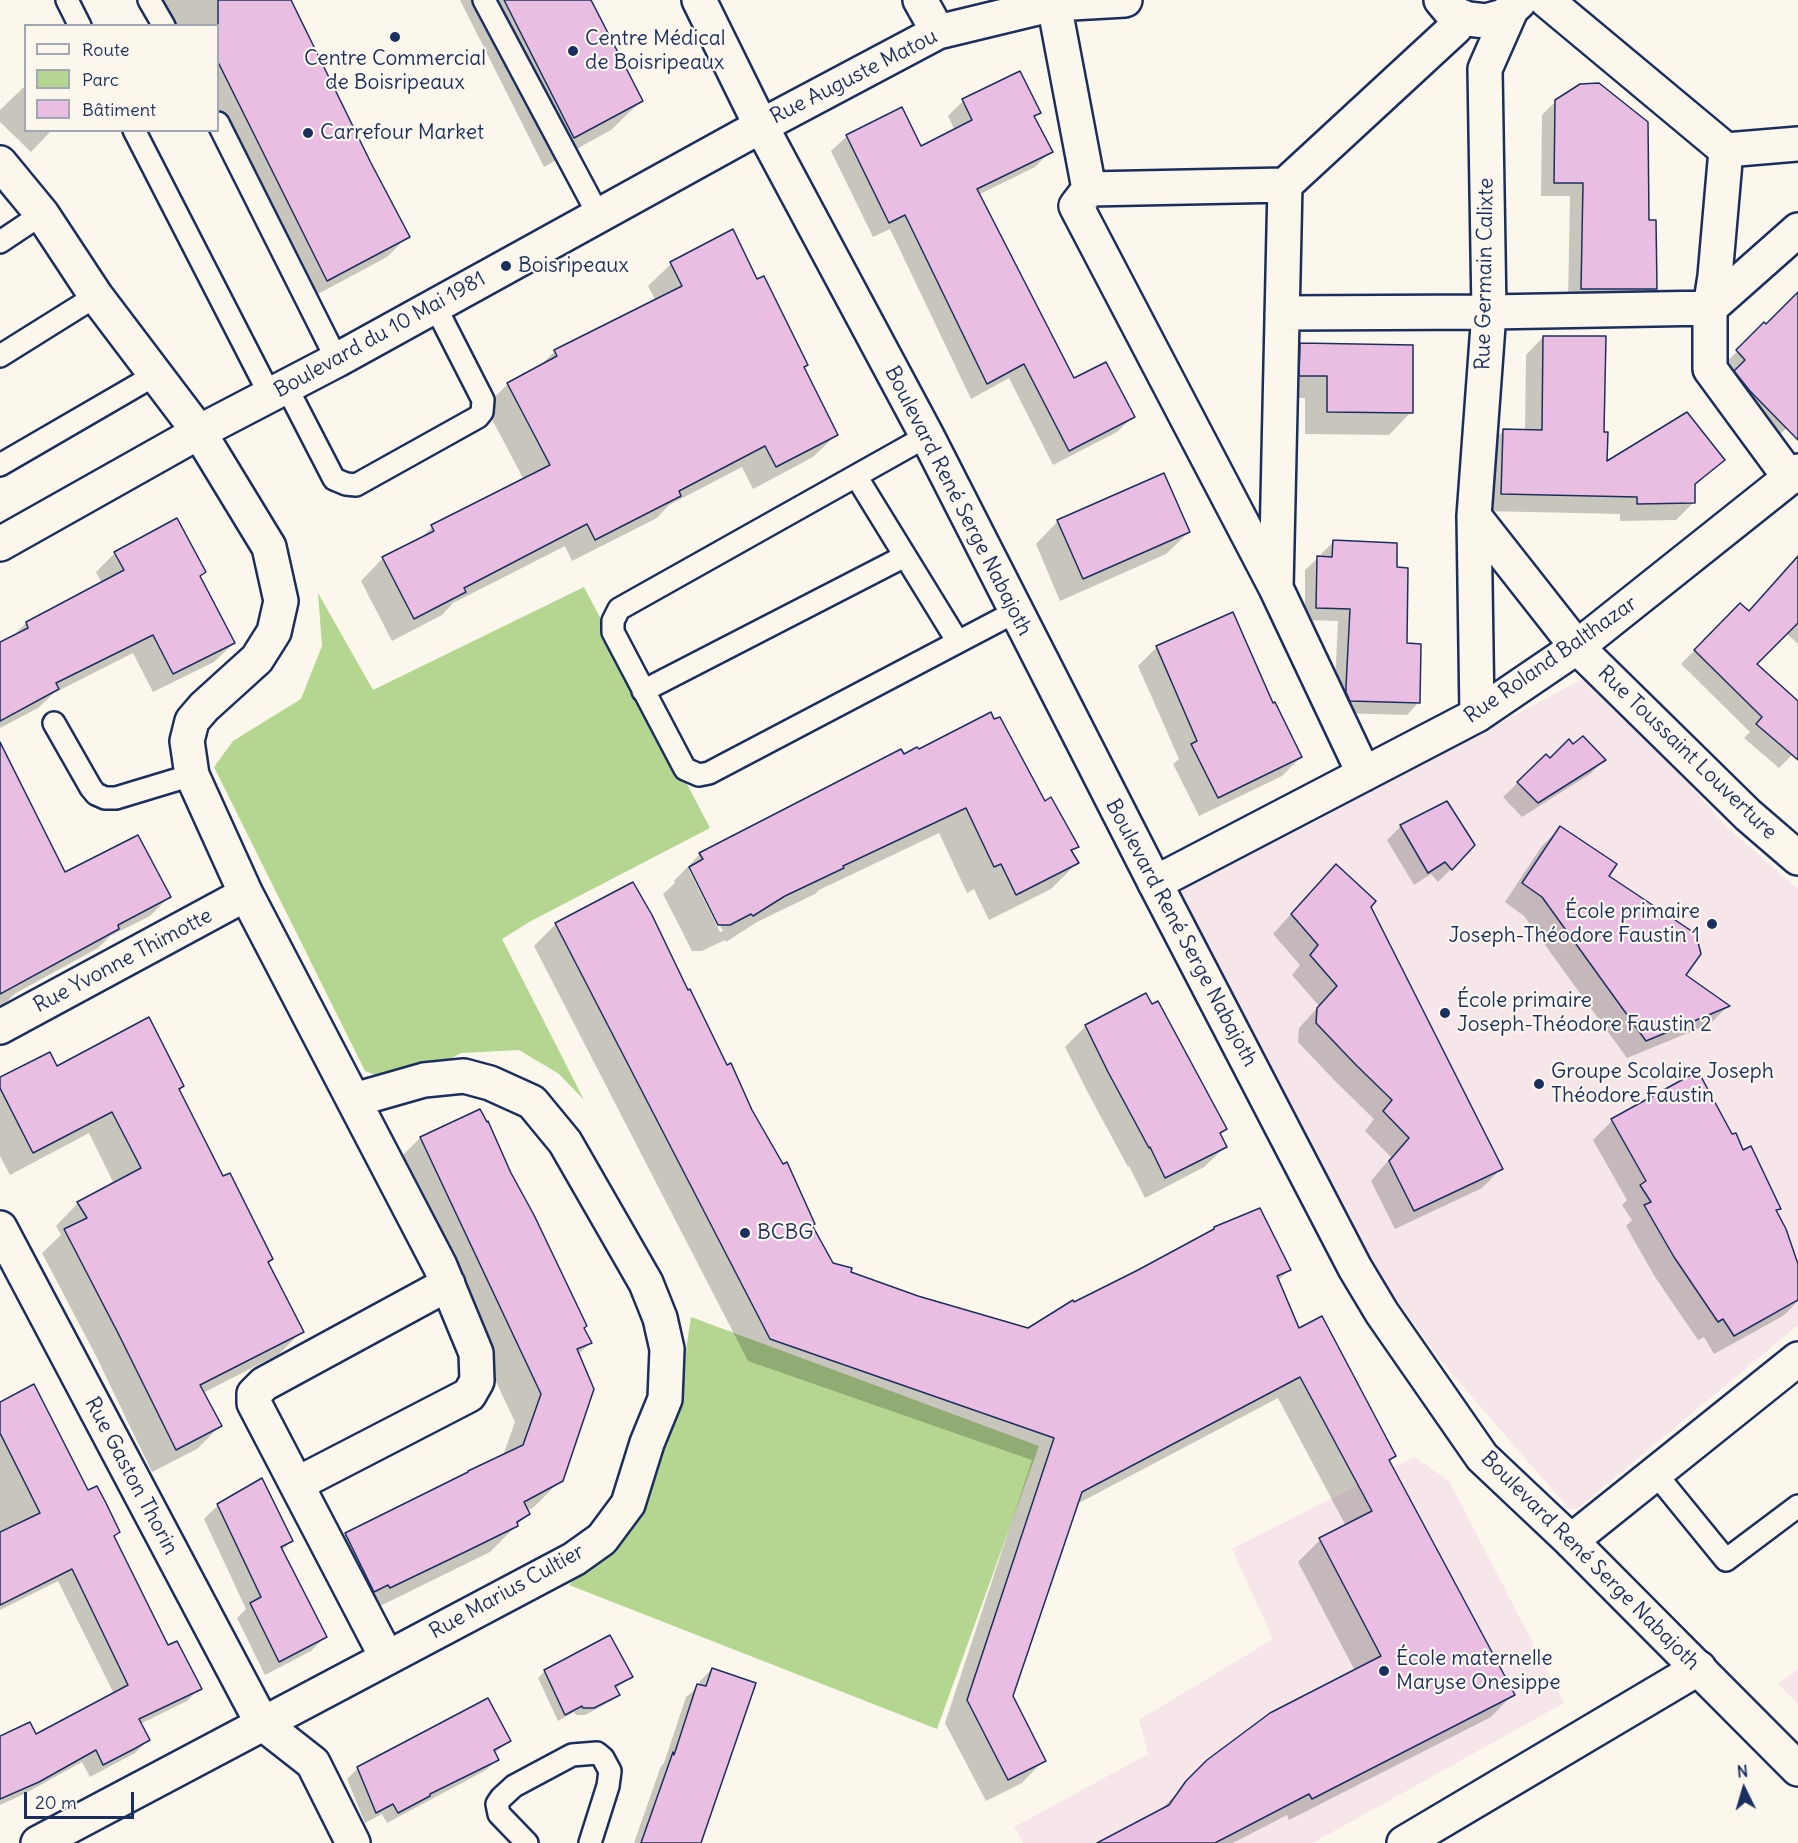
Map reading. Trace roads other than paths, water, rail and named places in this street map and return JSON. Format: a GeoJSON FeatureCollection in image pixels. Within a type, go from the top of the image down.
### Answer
{"type":"FeatureCollection","features":[{"type":"Feature","properties":{"kind":"street","name":"Boulevard René Serge Nabajoth"},"geometry":{"type":"LineString","coordinates":[[699,0],[761,126],[927,436],[1015,612],[1355,1268],[1382,1313],[1482,1457],[1571,1541],[1798,1769]]}},
{"type":"Feature","properties":{"kind":"street"},"geometry":{"type":"LineString","coordinates":[[920,0],[938,32]]}},
{"type":"Feature","properties":{"kind":"street","name":"Rue Auguste Matou"},"geometry":{"type":"LineString","coordinates":[[761,126],[938,32],[1054,4],[1125,0]]}},
{"type":"Feature","properties":{"kind":"street"},"geometry":{"type":"LineString","coordinates":[[1445,9],[1468,19],[1486,21],[1527,3],[1726,150],[1798,144]]}},
{"type":"Feature","properties":{"kind":"street","name":"Rue Germain Calixte"},"geometry":{"type":"LineString","coordinates":[[1477,715],[1474,516],[1489,312],[1485,69],[1527,3]]}},
{"type":"Feature","properties":{"kind":"street"},"geometry":{"type":"LineString","coordinates":[[1054,4],[1089,189],[1076,206],[1276,588],[1364,774]]}},
{"type":"Feature","properties":{"kind":"street"},"geometry":{"type":"LineString","coordinates":[[1445,9],[1485,69]]}},
{"type":"Feature","properties":{"kind":"street"},"geometry":{"type":"LineString","coordinates":[[1276,588],[1285,185],[1445,9]]}},
{"type":"Feature","properties":{"kind":"street","name":"Boulevard du 10 Mai 1981"},"geometry":{"type":"LineString","coordinates":[[0,544],[199,432],[337,360],[434,304],[761,126]]}},
{"type":"Feature","properties":{"kind":"street"},"geometry":{"type":"LineString","coordinates":[[1726,150],[1710,308],[1710,369],[1794,474]]}},
{"type":"Feature","properties":{"kind":"street"},"geometry":{"type":"LineString","coordinates":[[0,163],[34,204],[96,296],[199,432],[269,547],[281,601],[274,632],[257,659],[204,706],[192,721],[187,741],[192,774],[203,803],[246,894],[448,1284],[476,1353],[477,1381],[469,1395],[297,1484]]}},
{"type":"Feature","properties":{"kind":"street"},"geometry":{"type":"LineString","coordinates":[[1089,189],[1285,185]]}},
{"type":"Feature","properties":{"kind":"street"},"geometry":{"type":"LineString","coordinates":[[1282,313],[1710,308],[1798,230]]}},
{"type":"Feature","properties":{"kind":"street","name":"Rue Roland Balthazar"},"geometry":{"type":"LineString","coordinates":[[1155,883],[1477,715],[1576,647],[1794,474]]}},
{"type":"Feature","properties":{"kind":"street"},"geometry":{"type":"LineString","coordinates":[[1474,516],[1576,647]]}},
{"type":"Feature","properties":{"kind":"street","name":"Rue Toussaint Louverture"},"geometry":{"type":"LineString","coordinates":[[1576,647],[1748,815],[1798,858]]}},
{"type":"Feature","properties":{"kind":"street","name":"Rue Yvonne Thimotte"},"geometry":{"type":"LineString","coordinates":[[0,1027],[246,894]]}},
{"type":"Feature","properties":{"kind":"street","name":"Rue Marius Cultier"},"geometry":{"type":"LineString","coordinates":[[38,1843],[574,1559],[602,1539],[628,1504],[647,1443],[665,1399],[667,1349],[660,1318],[646,1283],[565,1142],[532,1102],[490,1083],[464,1076],[424,1080],[354,1100]]}},
{"type":"Feature","properties":{"kind":"street","name":"Rue Gaston Thorin"},"geometry":{"type":"LineString","coordinates":[[0,1228],[262,1723]]}},
{"type":"Feature","properties":{"kind":"street"},"geometry":{"type":"LineString","coordinates":[[387,1658],[254,1403],[254,1394],[264,1384],[448,1284]]}},
{"type":"Feature","properties":{"kind":"street"},"geometry":{"type":"LineString","coordinates":[[1571,1541],[1798,1359]]}},
{"type":"Feature","properties":{"kind":"street"},"geometry":{"type":"LineString","coordinates":[[1404,1843],[1699,1668]]}},
{"type":"Feature","properties":{"kind":"street"},"geometry":{"type":"LineString","coordinates":[[262,1723],[313,1763],[354,1843]]}},
{"type":"Feature","properties":{"kind":"lane"},"geometry":{"type":"LineString","coordinates":[[67,0],[79,24]]}},
{"type":"Feature","properties":{"kind":"lane"},"geometry":{"type":"LineString","coordinates":[[149,0],[163,24]]}},
{"type":"Feature","properties":{"kind":"lane"},"geometry":{"type":"LineString","coordinates":[[484,0],[599,216]]}},
{"type":"Feature","properties":{"kind":"lane"},"geometry":{"type":"LineString","coordinates":[[219,125],[337,360]]}},
{"type":"Feature","properties":{"kind":"lane"},"geometry":{"type":"LineString","coordinates":[[135,132],[278,391],[334,479],[345,484],[356,485],[478,417],[482,412],[483,400],[434,304]]}},
{"type":"Feature","properties":{"kind":"lane"},"geometry":{"type":"LineString","coordinates":[[0,242],[34,204]]}},
{"type":"Feature","properties":{"kind":"lane"},"geometry":{"type":"LineString","coordinates":[[0,356],[96,296]]}},
{"type":"Feature","properties":{"kind":"lane"},"geometry":{"type":"LineString","coordinates":[[0,465],[155,375]]}},
{"type":"Feature","properties":{"kind":"lane"},"geometry":{"type":"LineString","coordinates":[[927,436],[619,609],[613,621],[613,632],[685,769],[699,775],[709,773],[1015,612]]}},
{"type":"Feature","properties":{"kind":"lane"},"geometry":{"type":"LineString","coordinates":[[856,476],[958,642]]}},
{"type":"Feature","properties":{"kind":"lane"},"geometry":{"type":"LineString","coordinates":[[643,691],[905,556]]}},
{"type":"Feature","properties":{"kind":"lane"},"geometry":{"type":"LineString","coordinates":[[54,723],[91,788],[96,794],[105,798],[116,798],[192,774]]}},
{"type":"Feature","properties":{"kind":"lane"},"geometry":{"type":"LineString","coordinates":[[1655,1473],[1726,1560],[1798,1506]]}},
{"type":"Feature","properties":{"kind":"lane"},"geometry":{"type":"LineString","coordinates":[[527,1843],[499,1814],[497,1804],[501,1798],[514,1786],[572,1755],[597,1753],[603,1758],[610,1772],[608,1786],[590,1843]]}},
{"type":"Feature","properties":{"kind":"place","name":"Centre Commercial de Boisripeaux"},"geometry":{"type":"Point","coordinates":[395,37]}},
{"type":"Feature","properties":{"kind":"place","name":"Centre Médical de Boisripeaux"},"geometry":{"type":"Point","coordinates":[573,51]}},
{"type":"Feature","properties":{"kind":"place","name":"Carrefour Market"},"geometry":{"type":"Point","coordinates":[308,133]}},
{"type":"Feature","properties":{"kind":"place","name":"Boisripeaux"},"geometry":{"type":"Point","coordinates":[506,266]}},
{"type":"Feature","properties":{"kind":"place","name":"École primaire Joseph-Théodore Faustin 1"},"geometry":{"type":"Point","coordinates":[1712,924]}},
{"type":"Feature","properties":{"kind":"place","name":"École primaire Joseph-Théodore Faustin 2"},"geometry":{"type":"Point","coordinates":[1445,1013]}},
{"type":"Feature","properties":{"kind":"place","name":"Groupe Scolaire Joseph Théodore Faustin"},"geometry":{"type":"Point","coordinates":[1539,1084]}},
{"type":"Feature","properties":{"kind":"place","name":"BCBG"},"geometry":{"type":"Point","coordinates":[745,1233]}},
{"type":"Feature","properties":{"kind":"place","name":"École maternelle Maryse Onesippe"},"geometry":{"type":"Point","coordinates":[1384,1671]}}]}
